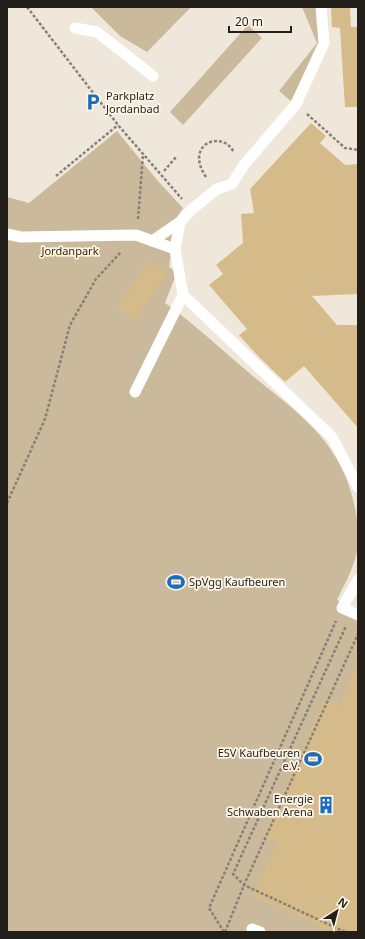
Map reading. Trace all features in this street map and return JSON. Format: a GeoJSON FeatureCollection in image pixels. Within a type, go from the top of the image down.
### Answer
{"type":"FeatureCollection","features":[{"type":"Feature","properties":{"kind":"lane"},"geometry":{"type":"LineString","coordinates":[[152,241],[180,222],[191,210],[217,189],[232,184],[244,165],[296,104],[324,43],[321,7]]}},
{"type":"Feature","properties":{"kind":"lane"},"geometry":{"type":"LineString","coordinates":[[75,28],[97,32],[153,76]]}},
{"type":"Feature","properties":{"kind":"lane"},"geometry":{"type":"LineString","coordinates":[[135,392],[183,296],[175,249],[180,222]]}},
{"type":"Feature","properties":{"kind":"lane"},"geometry":{"type":"LineString","coordinates":[[7,234],[21,237],[136,235],[175,249]]}},
{"type":"Feature","properties":{"kind":"lane"},"geometry":{"type":"LineString","coordinates":[[183,296],[332,437],[358,487]]}},
{"type":"Feature","properties":{"kind":"lane"},"geometry":{"type":"LineString","coordinates":[[351,612],[358,580]]}},
{"type":"Feature","properties":{"kind":"path"},"geometry":{"type":"LineString","coordinates":[[26,7],[118,125],[191,210]]}},
{"type":"Feature","properties":{"kind":"path"},"geometry":{"type":"LineString","coordinates":[[296,104],[345,148],[358,150]]}},
{"type":"Feature","properties":{"kind":"path"},"geometry":{"type":"LineString","coordinates":[[56,176],[118,125]]}},
{"type":"Feature","properties":{"kind":"path"},"geometry":{"type":"LineString","coordinates":[[208,179],[198,163],[198,156],[205,145],[217,141],[223,142],[229,145],[235,155]]}},
{"type":"Feature","properties":{"kind":"path"},"geometry":{"type":"LineString","coordinates":[[7,504],[45,418],[70,324],[96,279],[136,235],[143,154]]}},
{"type":"Feature","properties":{"kind":"path"},"geometry":{"type":"LineString","coordinates":[[164,171],[177,156]]}},
{"type":"Feature","properties":{"kind":"path"},"geometry":{"type":"LineString","coordinates":[[345,932],[244,885],[233,874],[351,612]]}},
{"type":"Feature","properties":{"kind":"path"},"geometry":{"type":"LineString","coordinates":[[224,932],[209,908],[351,612]]}},
{"type":"Feature","properties":{"kind":"path"},"geometry":{"type":"LineString","coordinates":[[224,932],[358,634]]}},
{"type":"Feature","properties":{"kind":"green space"},"geometry":{"type":"Polygon","coordinates":[[[91,7],[191,7],[147,52],[120,36],[91,7]]]}},
{"type":"Feature","properties":{"kind":"green space"},"geometry":{"type":"Polygon","coordinates":[[[302,7],[316,7],[320,40],[291,101],[279,91],[317,43],[302,7]]]}},
{"type":"Feature","properties":{"kind":"green space"},"geometry":{"type":"Polygon","coordinates":[[[248,25],[262,38],[183,125],[170,112],[248,25]]]}},
{"type":"Feature","properties":{"kind":"green space","name":"SpVgg Kaufbeuren"},"geometry":{"type":"Polygon","coordinates":[[[117,131],[157,180],[183,208],[176,219],[169,267],[177,272],[165,303],[304,418],[330,448],[349,485],[357,520],[358,546],[355,559],[337,600],[358,610],[358,932],[7,932],[7,197],[29,203],[117,131]]]}},
{"type":"Feature","properties":{"kind":"building"},"geometry":{"type":"Polygon","coordinates":[[[331,7],[350,7],[351,27],[358,27],[358,107],[345,107],[340,28],[332,27],[331,7]]]}},
{"type":"Feature","properties":{"kind":"building"},"geometry":{"type":"Polygon","coordinates":[[[311,123],[326,136],[320,143],[345,165],[358,164],[358,294],[312,296],[337,325],[358,325],[358,428],[304,366],[285,382],[239,335],[247,329],[209,285],[223,274],[216,265],[243,243],[241,214],[254,213],[250,189],[311,123]]]}},
{"type":"Feature","properties":{"kind":"building"},"geometry":{"type":"Polygon","coordinates":[[[149,260],[167,272],[136,320],[117,308],[149,260]]]}},
{"type":"Feature","properties":{"kind":"building","name":"Energie Schwaben Arena"},"geometry":{"type":"Polygon","coordinates":[[[358,661],[358,932],[333,932],[253,896],[277,843],[263,837],[325,699],[339,706],[358,661]]]}},
{"type":"Feature","properties":{"kind":"place","name":"Parkplatz Jordanbad"},"geometry":{"type":"Point","coordinates":[93,102]}},
{"type":"Feature","properties":{"kind":"place","name":"SpVgg Kaufbeuren"},"geometry":{"type":"Point","coordinates":[176,582]}},
{"type":"Feature","properties":{"kind":"place","name":"ESV Kaufbeuren e.V."},"geometry":{"type":"Point","coordinates":[313,759]}},
{"type":"Feature","properties":{"kind":"place","name":"Energie Schwaben Arena"},"geometry":{"type":"Point","coordinates":[326,805]}},
{"type":"Feature","properties":{"kind":"park label","name":"Jordanpark"},"geometry":{"type":"Point","coordinates":[70,251]}}]}
